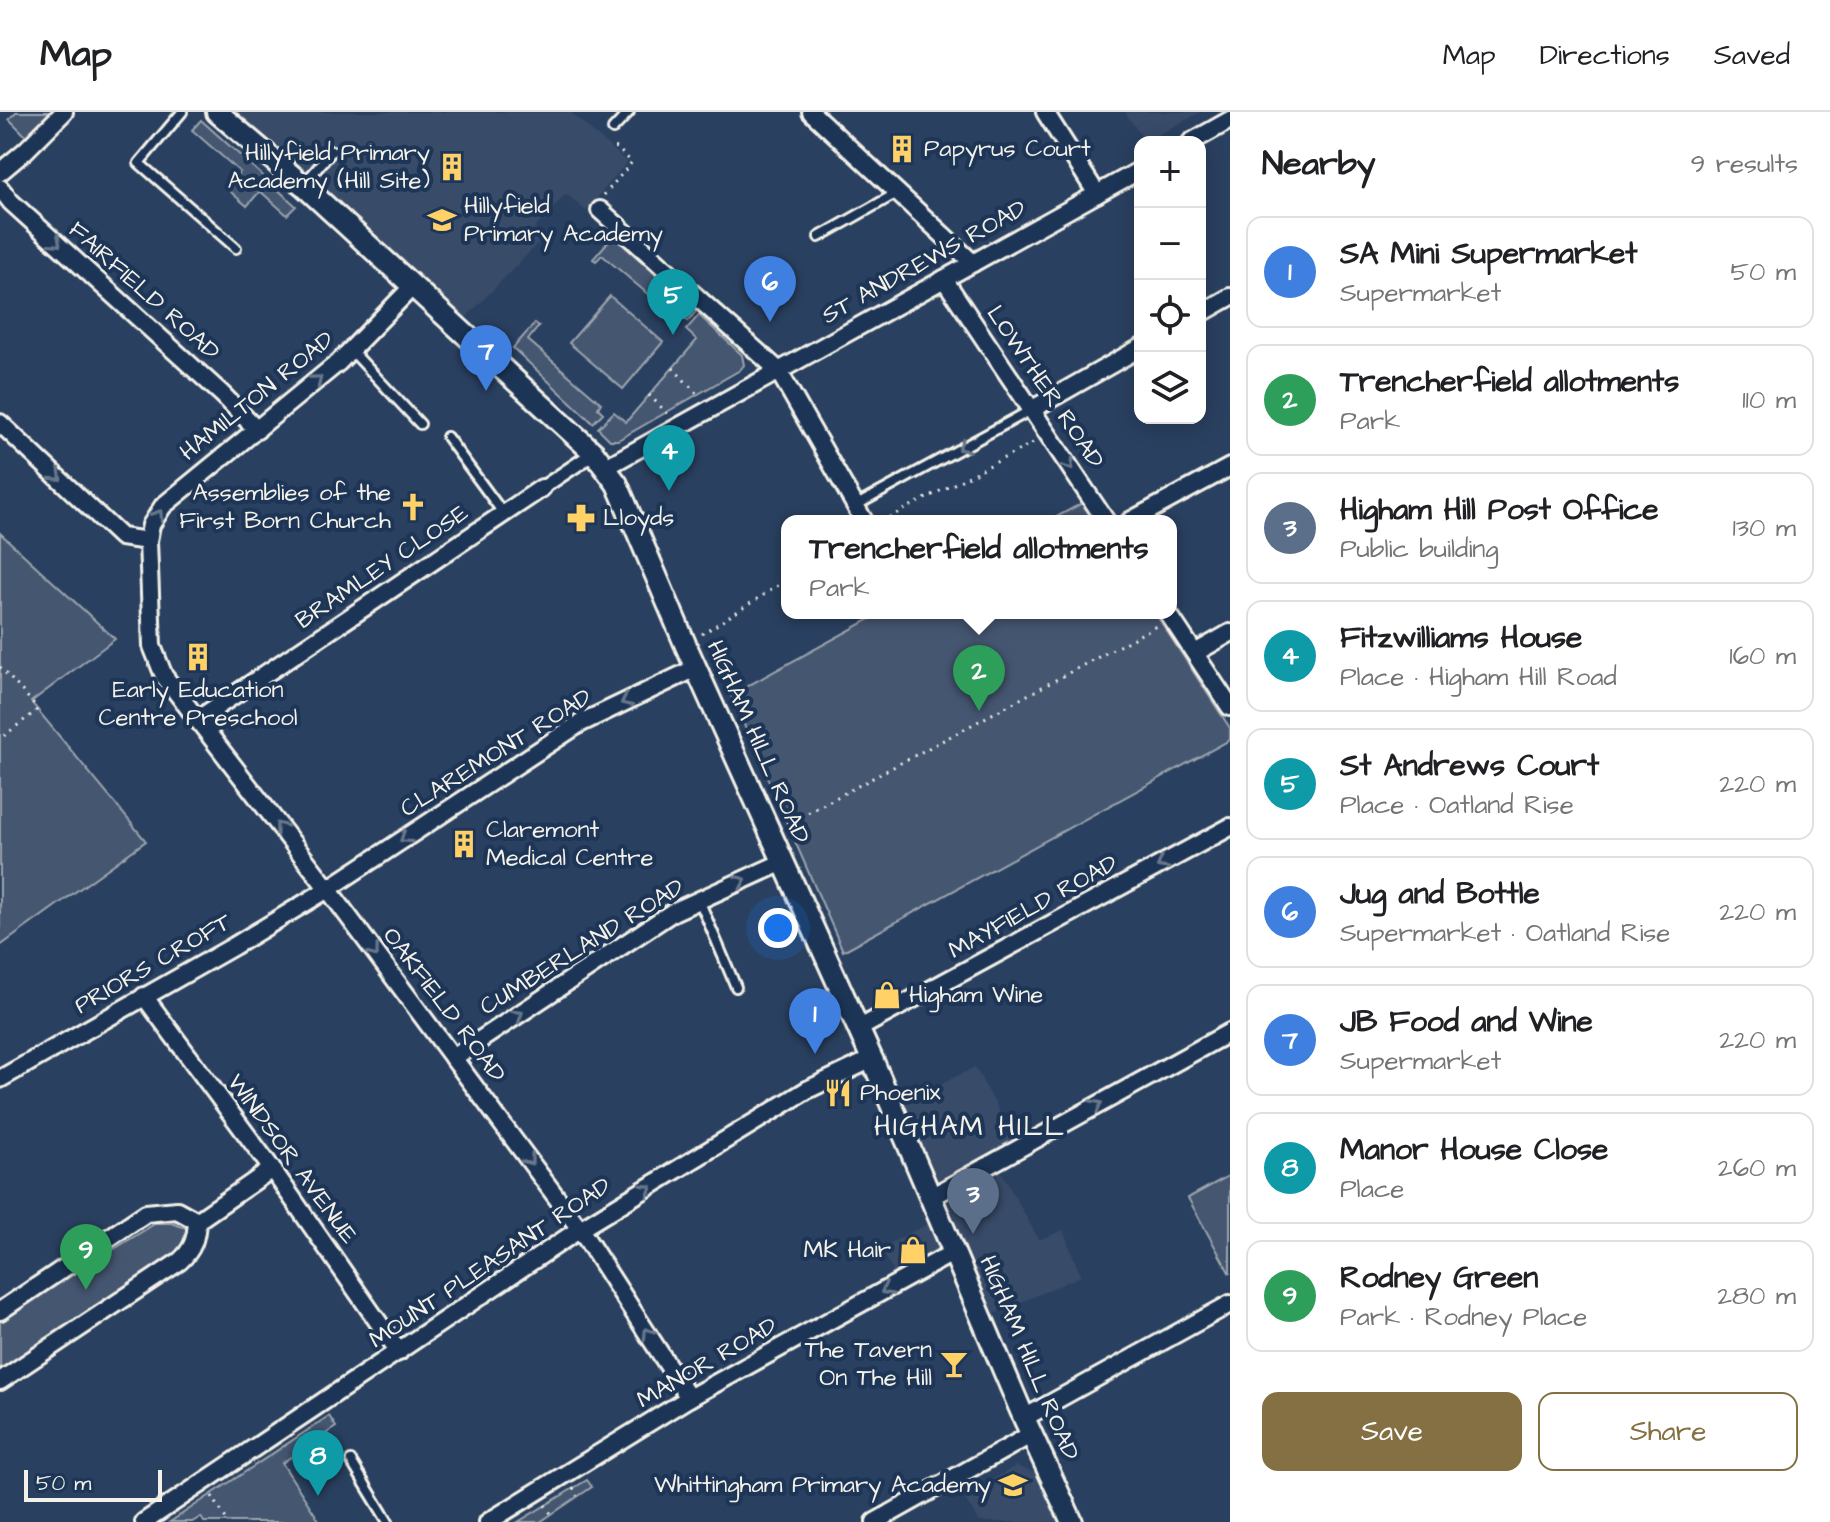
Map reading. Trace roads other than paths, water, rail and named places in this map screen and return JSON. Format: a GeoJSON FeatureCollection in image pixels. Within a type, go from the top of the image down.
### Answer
{"type":"FeatureCollection","features":[{"type":"Feature","properties":{"kind":"street"},"geometry":{"type":"LineString","coordinates":[[0,172],[64,112]]}},
{"type":"Feature","properties":{"kind":"street","name":"HIGHAM HILL ROAD"},"geometry":{"type":"LineString","coordinates":[[217,112],[303,185],[413,286],[600,460],[617,484],[872,1059],[1072,1522]]}},
{"type":"Feature","properties":{"kind":"street"},"geometry":{"type":"LineString","coordinates":[[811,112],[973,263]]}},
{"type":"Feature","properties":{"kind":"street"},"geometry":{"type":"LineString","coordinates":[[1045,112],[1097,194]]}},
{"type":"Feature","properties":{"kind":"street"},"geometry":{"type":"LineString","coordinates":[[1202,136],[1230,120]]}},
{"type":"Feature","properties":{"kind":"street","name":"ST ANDREWS ROAD"},"geometry":{"type":"LineString","coordinates":[[600,460],[676,426],[1134,173]]}},
{"type":"Feature","properties":{"kind":"street","name":"FAIRFIELD ROAD"},"geometry":{"type":"LineString","coordinates":[[0,188],[11,202],[222,394],[257,430]]}},
{"type":"Feature","properties":{"kind":"street"},"geometry":{"type":"LineString","coordinates":[[600,210],[778,370],[860,515]]}},
{"type":"Feature","properties":{"kind":"street","name":"LOWTHER ROAD"},"geometry":{"type":"LineString","coordinates":[[944,279],[1102,515]]}},
{"type":"Feature","properties":{"kind":"street","name":"HAMILTON ROAD"},"geometry":{"type":"LineString","coordinates":[[152,646],[148,541],[151,525],[163,506],[351,350],[413,286]]}},
{"type":"Feature","properties":{"kind":"street"},"geometry":{"type":"LineString","coordinates":[[1206,311],[1230,297]]}},
{"type":"Feature","properties":{"kind":"street"},"geometry":{"type":"LineString","coordinates":[[1031,410],[1134,351]]}},
{"type":"Feature","properties":{"kind":"street"},"geometry":{"type":"LineString","coordinates":[[0,423],[121,537],[148,541]]}},
{"type":"Feature","properties":{"kind":"street","name":"BRAMLEY CLOSE"},"geometry":{"type":"LineString","coordinates":[[197,720],[542,488],[600,460]]}},
{"type":"Feature","properties":{"kind":"street"},"geometry":{"type":"LineString","coordinates":[[1141,515],[1230,467]]}},
{"type":"Feature","properties":{"kind":"street"},"geometry":{"type":"LineString","coordinates":[[1172,619],[1230,707]]}},
{"type":"Feature","properties":{"kind":"street"},"geometry":{"type":"LineString","coordinates":[[1195,653],[1230,633]]}},
{"type":"Feature","properties":{"kind":"street","name":"OAKFIELD ROAD"},"geometry":{"type":"LineString","coordinates":[[152,646],[164,676],[328,889],[580,1229],[689,1398]]}},
{"type":"Feature","properties":{"kind":"street","name":"CLAREMONT ROAD"},"geometry":{"type":"LineString","coordinates":[[328,889],[579,724],[696,668]]}},
{"type":"Feature","properties":{"kind":"street","name":"MAYFIELD ROAD"},"geometry":{"type":"LineString","coordinates":[[858,1029],[1230,827]]}},
{"type":"Feature","properties":{"kind":"street","name":"CUMBERLAND ROAD"},"geometry":{"type":"LineString","coordinates":[[453,1058],[673,912],[783,862]]}},
{"type":"Feature","properties":{"kind":"street","name":"PRIORS CROFT"},"geometry":{"type":"LineString","coordinates":[[0,1079],[328,889]]}},
{"type":"Feature","properties":{"kind":"street","name":"WINDSOR AVENUE"},"geometry":{"type":"LineString","coordinates":[[144,996],[272,1169],[399,1352]]}},
{"type":"Feature","properties":{"kind":"street"},"geometry":{"type":"LineString","coordinates":[[931,1197],[1230,1032]]}},
{"type":"Feature","properties":{"kind":"street","name":"MOUNT PLEASANT ROAD"},"geometry":{"type":"LineString","coordinates":[[144,1522],[580,1229],[807,1090],[872,1059]]}},
{"type":"Feature","properties":{"kind":"street"},"geometry":{"type":"LineString","coordinates":[[197,1221],[272,1169]]}},
{"type":"Feature","properties":{"kind":"street"},"geometry":{"type":"LineString","coordinates":[[0,1311],[146,1213],[177,1210],[197,1221]]}},
{"type":"Feature","properties":{"kind":"street"},"geometry":{"type":"LineString","coordinates":[[0,1381],[180,1261],[191,1251],[197,1221]]}},
{"type":"Feature","properties":{"kind":"street","name":"MANOR ROAD"},"geometry":{"type":"LineString","coordinates":[[488,1522],[689,1398],[954,1252]]}},
{"type":"Feature","properties":{"kind":"street"},"geometry":{"type":"LineString","coordinates":[[875,1522],[1230,1304]]}},
{"type":"Feature","properties":{"kind":"lane"},"geometry":{"type":"LineString","coordinates":[[182,112],[139,163],[236,248]]}},
{"type":"Feature","properties":{"kind":"lane"},"geometry":{"type":"LineString","coordinates":[[613,129],[629,112]]}},
{"type":"Feature","properties":{"kind":"lane"},"geometry":{"type":"LineString","coordinates":[[303,185],[332,151]]}},
{"type":"Feature","properties":{"kind":"lane"},"geometry":{"type":"LineString","coordinates":[[819,237],[898,193]]}},
{"type":"Feature","properties":{"kind":"lane"},"geometry":{"type":"LineString","coordinates":[[351,350],[420,424]]}},
{"type":"Feature","properties":{"kind":"lane"},"geometry":{"type":"LineString","coordinates":[[855,506],[1031,410]]}},
{"type":"Feature","properties":{"kind":"lane"},"geometry":{"type":"LineString","coordinates":[[447,437],[503,514]]}},
{"type":"Feature","properties":{"kind":"lane"},"geometry":{"type":"LineString","coordinates":[[699,900],[736,987]]}},
{"type":"Feature","properties":{"kind":"lane"},"geometry":{"type":"LineString","coordinates":[[351,1461],[388,1522]]}},
{"type":"Feature","properties":{"kind":"place","name":"Papyrus Court"},"geometry":{"type":"Point","coordinates":[902,149]}},
{"type":"Feature","properties":{"kind":"place","name":"Hillyfield Primary Academy (Hill Site)"},"geometry":{"type":"Point","coordinates":[452,167]}},
{"type":"Feature","properties":{"kind":"place","name":"Hillyfield Primary Academy"},"geometry":{"type":"Point","coordinates":[442,220]}},
{"type":"Feature","properties":{"kind":"place","name":"Jug and Bottle"},"geometry":{"type":"Point","coordinates":[770,322]}},
{"type":"Feature","properties":{"kind":"place","name":"St Andrews Court"},"geometry":{"type":"Point","coordinates":[673,335]}},
{"type":"Feature","properties":{"kind":"place","name":"JB Food and Wine"},"geometry":{"type":"Point","coordinates":[486,391]}},
{"type":"Feature","properties":{"kind":"place","name":"Fitzwilliams House"},"geometry":{"type":"Point","coordinates":[669,491]}},
{"type":"Feature","properties":{"kind":"place","name":"Assemblies of the First Born Church"},"geometry":{"type":"Point","coordinates":[413,507]}},
{"type":"Feature","properties":{"kind":"place","name":"Lloyds"},"geometry":{"type":"Point","coordinates":[581,518]}},
{"type":"Feature","properties":{"kind":"place","name":"Early Education Centre Preschool"},"geometry":{"type":"Point","coordinates":[198,657]}},
{"type":"Feature","properties":{"kind":"place","name":"Trencherfield allotments"},"geometry":{"type":"Point","coordinates":[979,711]}},
{"type":"Feature","properties":{"kind":"place","name":"Claremont Medical Centre"},"geometry":{"type":"Point","coordinates":[464,844]}},
{"type":"Feature","properties":{"kind":"place","name":"Higham Wine"},"geometry":{"type":"Point","coordinates":[887,995]}},
{"type":"Feature","properties":{"kind":"place","name":"SA Mini Supermarket"},"geometry":{"type":"Point","coordinates":[815,1054]}},
{"type":"Feature","properties":{"kind":"place","name":"Phoenix"},"geometry":{"type":"Point","coordinates":[838,1093]}},
{"type":"Feature","properties":{"kind":"place","name":"Higham Hill Post Office"},"geometry":{"type":"Point","coordinates":[973,1234]}},
{"type":"Feature","properties":{"kind":"place","name":"MK Hair"},"geometry":{"type":"Point","coordinates":[913,1250]}},
{"type":"Feature","properties":{"kind":"place","name":"Rodney Green"},"geometry":{"type":"Point","coordinates":[86,1290]}},
{"type":"Feature","properties":{"kind":"place","name":"The Tavern On The Hill"},"geometry":{"type":"Point","coordinates":[954,1364]}},
{"type":"Feature","properties":{"kind":"place","name":"Whittingham Primary Academy"},"geometry":{"type":"Point","coordinates":[1013,1485]}},
{"type":"Feature","properties":{"kind":"place","name":"Manor House Close"},"geometry":{"type":"Point","coordinates":[318,1496]}},
{"type":"Feature","properties":{"kind":"district","name":"HIGHAM HILL"},"geometry":{"type":"Point","coordinates":[970,1126]}}]}
